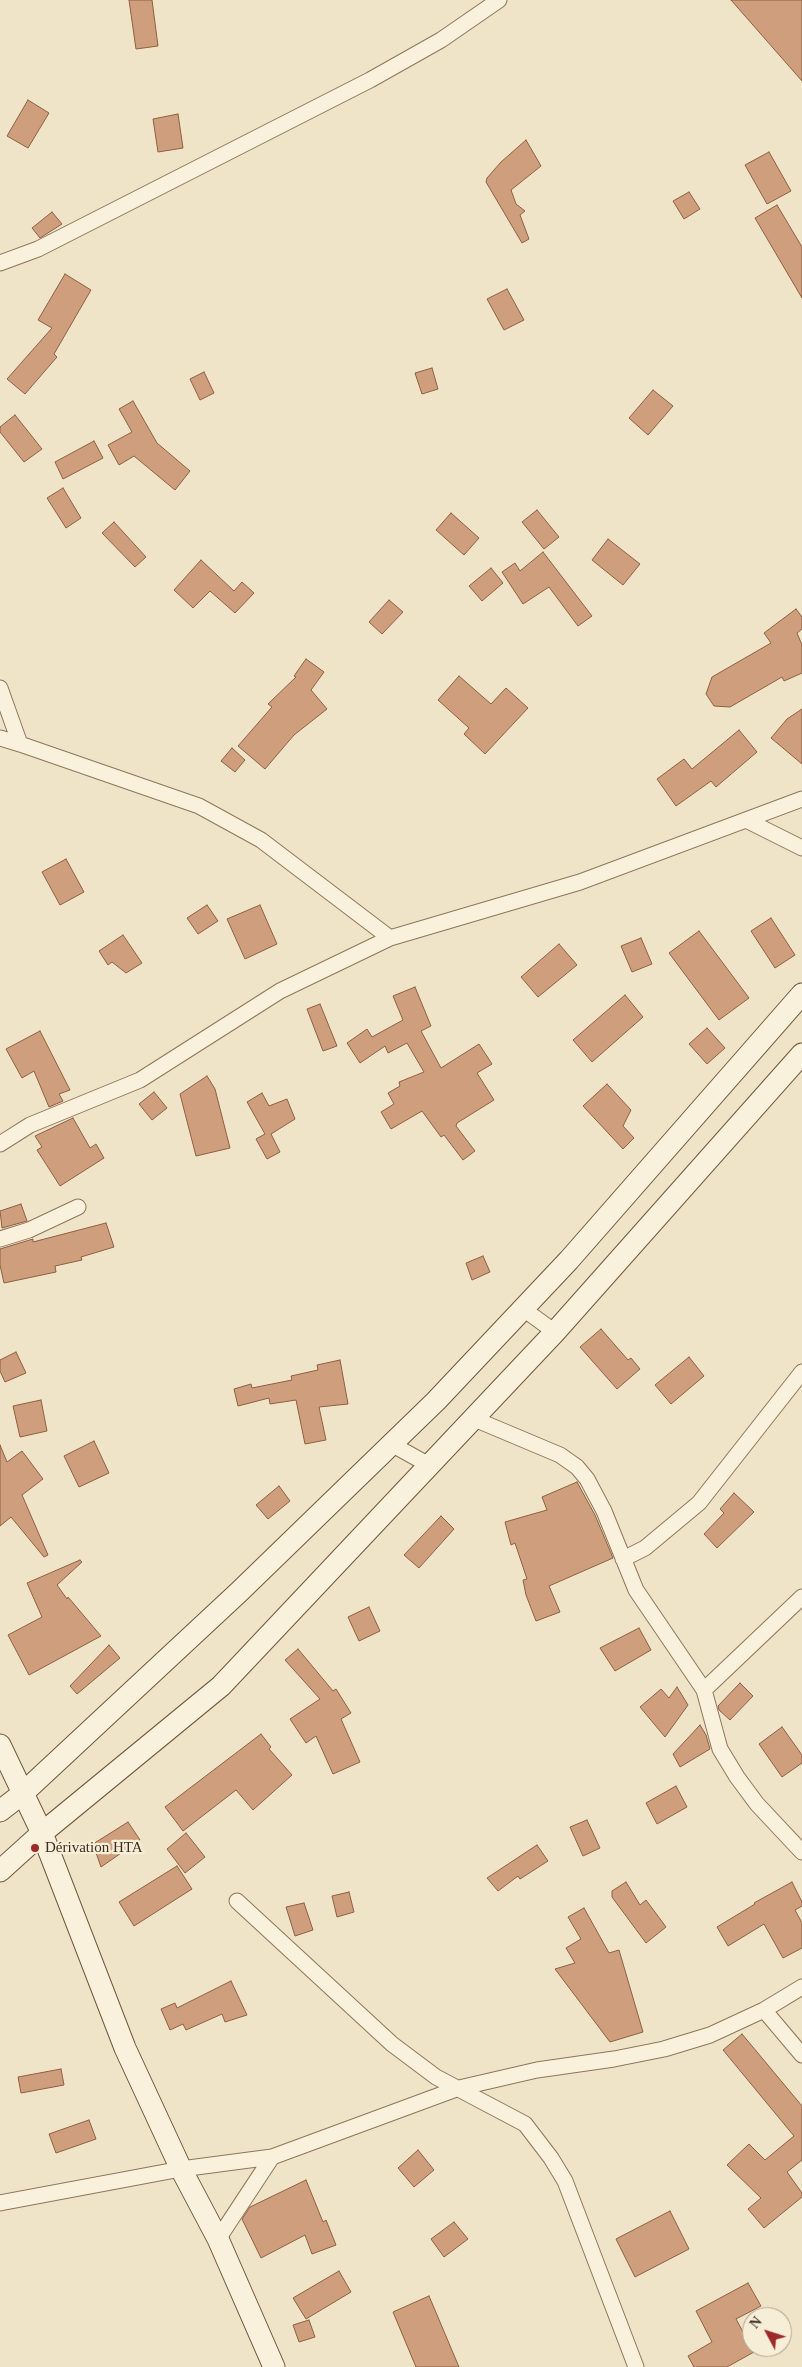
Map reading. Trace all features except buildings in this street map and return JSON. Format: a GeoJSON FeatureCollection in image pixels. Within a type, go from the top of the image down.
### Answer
{"type":"FeatureCollection","features":[{"type":"Feature","properties":{"kind":"main road"},"geometry":{"type":"LineString","coordinates":[[0,1811],[22,1794],[239,1592],[393,1445],[569,1260],[802,994]]}},
{"type":"Feature","properties":{"kind":"main road"},"geometry":{"type":"LineString","coordinates":[[0,1871],[221,1686],[555,1332],[802,1054]]}},
{"type":"Feature","properties":{"kind":"main road"},"geometry":{"type":"LineString","coordinates":[[0,1745],[42,1834],[125,2048],[181,2169],[218,2239],[274,2367]]}},
{"type":"Feature","properties":{"kind":"street"},"geometry":{"type":"LineString","coordinates":[[0,263],[38,249],[370,80],[441,40],[499,0]]}},
{"type":"Feature","properties":{"kind":"street"},"geometry":{"type":"LineString","coordinates":[[0,688],[20,744]]}},
{"type":"Feature","properties":{"kind":"street"},"geometry":{"type":"LineString","coordinates":[[0,738],[199,806],[261,840],[390,938]]}},
{"type":"Feature","properties":{"kind":"street"},"geometry":{"type":"LineString","coordinates":[[0,1144],[30,1125],[140,1080],[280,990],[390,938],[580,882],[802,799]]}},
{"type":"Feature","properties":{"kind":"street"},"geometry":{"type":"LineString","coordinates":[[746,820],[802,848]]}},
{"type":"Feature","properties":{"kind":"street"},"geometry":{"type":"LineString","coordinates":[[0,1239],[29,1230],[78,1207]]}},
{"type":"Feature","properties":{"kind":"street"},"geometry":{"type":"LineString","coordinates":[[522,1308],[555,1332]]}},
{"type":"Feature","properties":{"kind":"street"},"geometry":{"type":"LineString","coordinates":[[623,1559],[645,1548],[699,1503],[802,1372]]}},
{"type":"Feature","properties":{"kind":"street"},"geometry":{"type":"LineString","coordinates":[[472,1418],[560,1454],[577,1467],[587,1479],[604,1510],[636,1590],[704,1690],[720,1748],[737,1777],[757,1804],[802,1852]]}},
{"type":"Feature","properties":{"kind":"street"},"geometry":{"type":"LineString","coordinates":[[393,1445],[429,1465]]}},
{"type":"Feature","properties":{"kind":"street"},"geometry":{"type":"LineString","coordinates":[[704,1690],[802,1597]]}},
{"type":"Feature","properties":{"kind":"street"},"geometry":{"type":"LineString","coordinates":[[237,1902],[392,2044],[436,2077],[524,2124],[551,2158],[565,2182],[636,2367]]}},
{"type":"Feature","properties":{"kind":"street"},"geometry":{"type":"LineString","coordinates":[[0,2203],[181,2169],[272,2157],[458,2088],[537,2070],[614,2059],[664,2049],[710,2035],[764,2010],[802,1987]]}},
{"type":"Feature","properties":{"kind":"street"},"geometry":{"type":"LineString","coordinates":[[764,2010],[802,2055]]}},
{"type":"Feature","properties":{"kind":"street"},"geometry":{"type":"LineString","coordinates":[[218,2239],[272,2157]]}},
{"type":"Feature","properties":{"kind":"place","name":"Dérivation HTA"},"geometry":{"type":"Point","coordinates":[35,1848]}}]}
